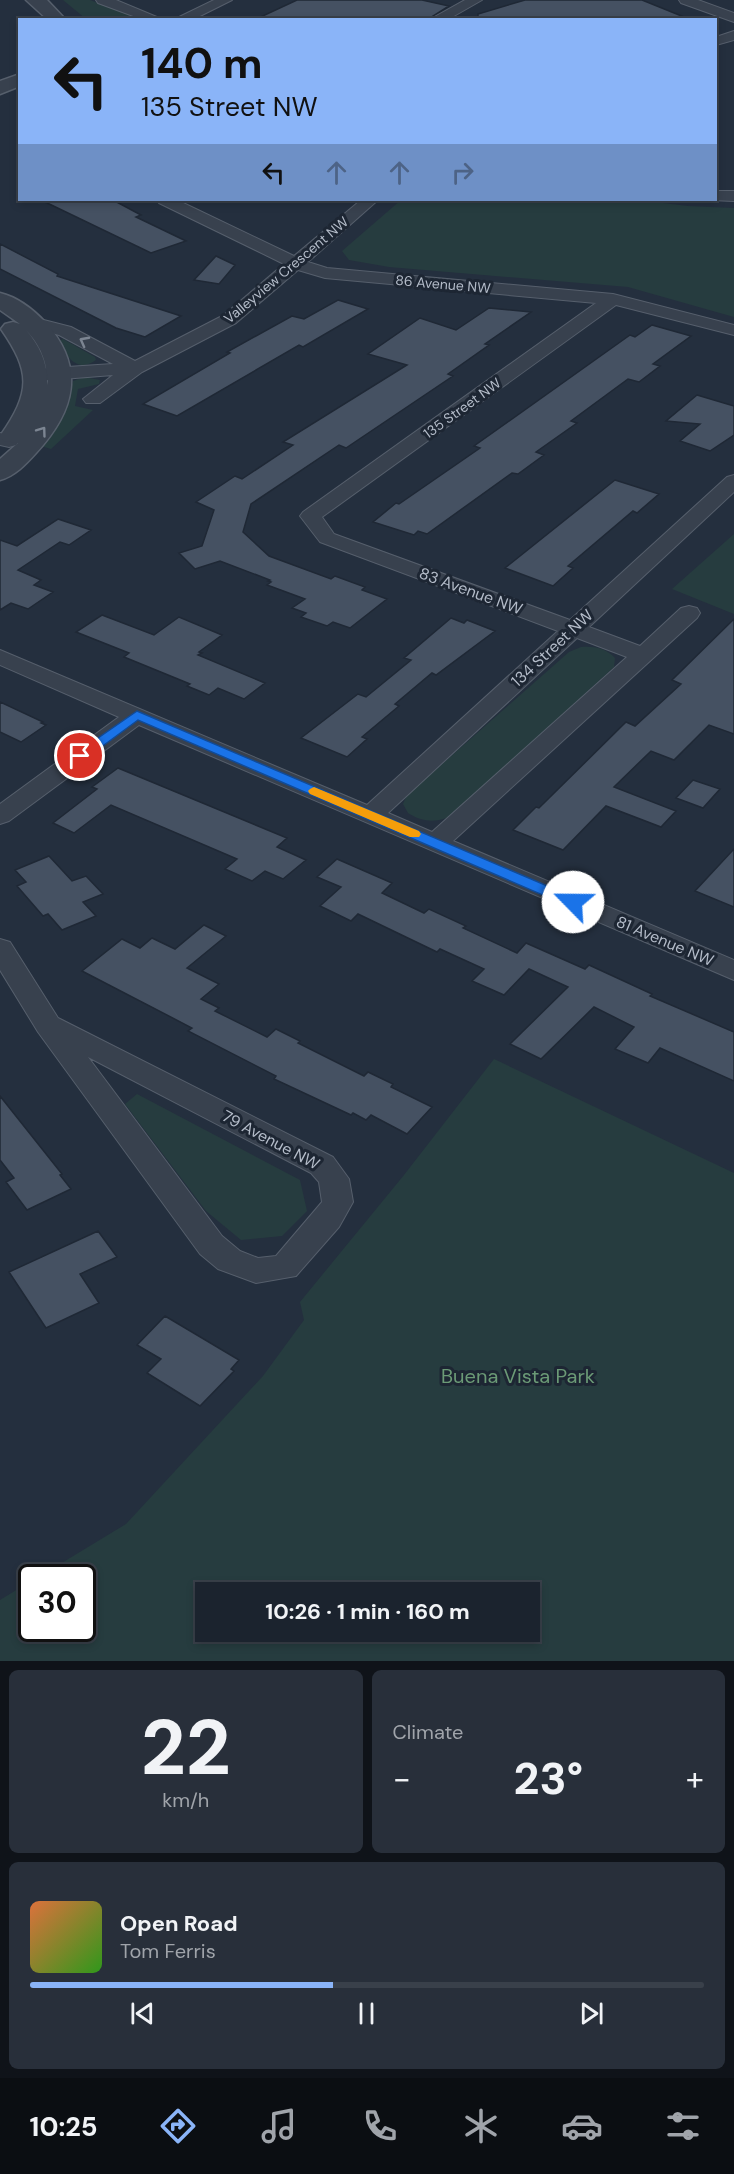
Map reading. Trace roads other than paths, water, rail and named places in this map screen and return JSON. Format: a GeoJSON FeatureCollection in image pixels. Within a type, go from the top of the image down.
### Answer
{"type":"FeatureCollection","features":[{"type":"Feature","properties":{"kind":"street"},"geometry":{"type":"LineString","coordinates":[[35,0],[56,18]]}},
{"type":"Feature","properties":{"kind":"street"},"geometry":{"type":"LineString","coordinates":[[55,0],[75,18]]}},
{"type":"Feature","properties":{"kind":"street"},"geometry":{"type":"LineString","coordinates":[[103,0],[152,18]]}},
{"type":"Feature","properties":{"kind":"street"},"geometry":{"type":"LineString","coordinates":[[184,18],[225,0]]}},
{"type":"Feature","properties":{"kind":"street"},"geometry":{"type":"LineString","coordinates":[[439,18],[475,0]]}},
{"type":"Feature","properties":{"kind":"street"},"geometry":{"type":"LineString","coordinates":[[686,0],[734,18]]}},
{"type":"Feature","properties":{"kind":"street"},"geometry":{"type":"LineString","coordinates":[[717,40],[734,36]]}},
{"type":"Feature","properties":{"kind":"street"},"geometry":{"type":"LineString","coordinates":[[0,88],[18,80]]}},
{"type":"Feature","properties":{"kind":"street"},"geometry":{"type":"LineString","coordinates":[[0,97],[18,90]]}},
{"type":"Feature","properties":{"kind":"street"},"geometry":{"type":"LineString","coordinates":[[717,196],[734,196]]}},
{"type":"Feature","properties":{"kind":"street","name":"86 Avenue NW"},"geometry":{"type":"LineString","coordinates":[[167,201],[295,263],[325,273],[613,299],[734,330]]}},
{"type":"Feature","properties":{"kind":"street","name":"Valleyview Crescent NW"},"geometry":{"type":"LineString","coordinates":[[93,399],[135,368],[230,319],[369,201]]}},
{"type":"Feature","properties":{"kind":"street","name":"135 Street NW"},"geometry":{"type":"LineString","coordinates":[[310,516],[613,299]]}},
{"type":"Feature","properties":{"kind":"street"},"geometry":{"type":"LineString","coordinates":[[0,300],[32,322],[54,350],[49,374],[37,388],[31,408],[3,443]]}},
{"type":"Feature","properties":{"kind":"street"},"geometry":{"type":"LineString","coordinates":[[0,319],[25,343],[49,374],[59,398],[48,422],[25,451],[0,472]]}},
{"type":"Feature","properties":{"kind":"street"},"geometry":{"type":"LineString","coordinates":[[32,322],[65,331],[135,368]]}},
{"type":"Feature","properties":{"kind":"street","name":"Valleyview Crescent NW"},"geometry":{"type":"LineString","coordinates":[[49,374],[135,368]]}},
{"type":"Feature","properties":{"kind":"street","name":"134 Street NW"},"geometry":{"type":"LineString","coordinates":[[370,816],[734,481]]}},
{"type":"Feature","properties":{"kind":"street","name":"83 Avenue NW"},"geometry":{"type":"LineString","coordinates":[[310,516],[327,538],[641,654]]}},
{"type":"Feature","properties":{"kind":"street"},"geometry":{"type":"LineString","coordinates":[[435,843],[641,654],[689,613]]}},
{"type":"Feature","properties":{"kind":"street","name":"81 Avenue NW"},"geometry":{"type":"LineString","coordinates":[[0,657],[734,971]]}},
{"type":"Feature","properties":{"kind":"street"},"geometry":{"type":"LineString","coordinates":[[0,816],[137,715]]}},
{"type":"Feature","properties":{"kind":"street","name":"79 Avenue NW"},"geometry":{"type":"LineString","coordinates":[[0,948],[48,1025],[211,1245],[229,1260],[256,1271],[285,1267],[328,1219],[338,1202],[334,1179],[322,1165],[48,1025]]}},
{"type":"Feature","properties":{"kind":"park label","name":"Buena Vista Park"},"geometry":{"type":"Point","coordinates":[518,1376]}}]}
